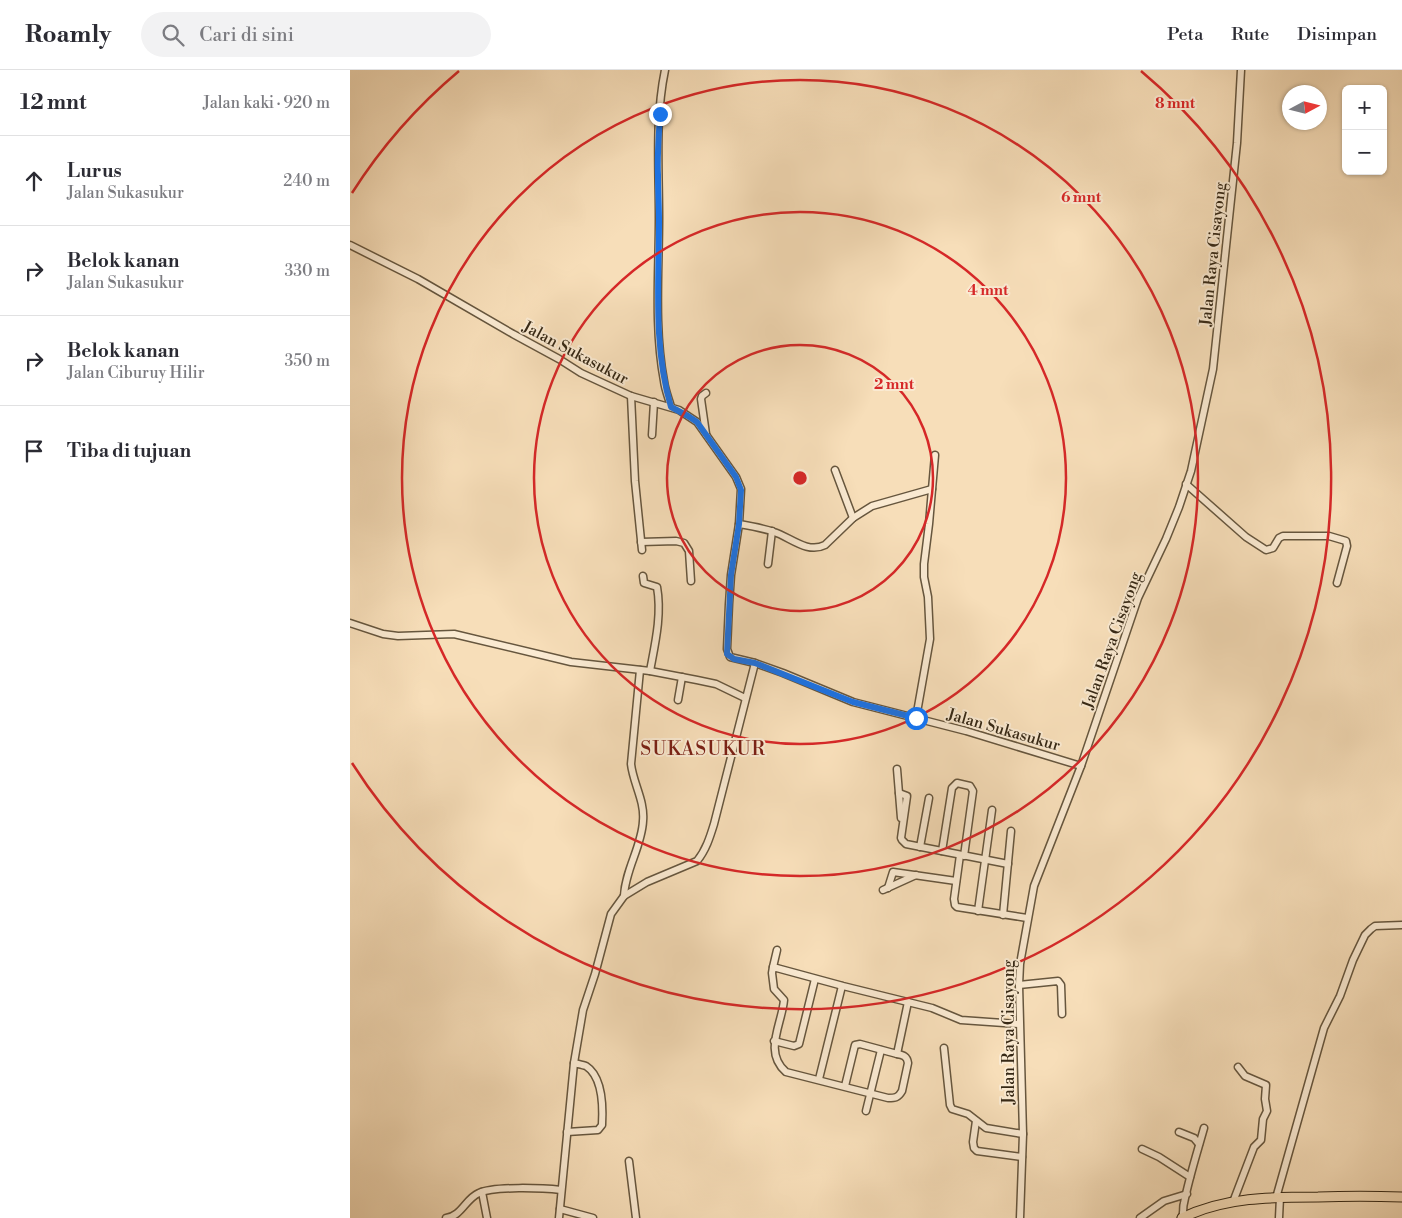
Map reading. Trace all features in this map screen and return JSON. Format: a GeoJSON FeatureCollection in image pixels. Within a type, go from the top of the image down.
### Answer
{"type":"FeatureCollection","features":[{"type":"Feature","properties":{"kind":"highway"},"geometry":{"type":"LineString","coordinates":[[1182,1218],[1217,1205],[1253,1199],[1402,1197]]}},
{"type":"Feature","properties":{"kind":"street"},"geometry":{"type":"LineString","coordinates":[[665,70],[658,156],[659,337],[664,382],[671,407]]}},
{"type":"Feature","properties":{"kind":"street","name":"Jalan Raya Cisayong"},"geometry":{"type":"LineString","coordinates":[[1020,1218],[1022,1134],[1019,985],[1027,918],[1034,886],[1081,766],[1138,598],[1170,531],[1191,471],[1213,369],[1237,143],[1241,70]]}},
{"type":"Feature","properties":{"kind":"street","name":"Jalan Sukasukur"},"geometry":{"type":"LineString","coordinates":[[350,245],[418,279],[581,373],[631,396],[671,407],[692,419],[706,435],[740,484],[739,524],[731,575],[726,649],[727,654],[734,659],[755,663],[853,702],[916,718],[1081,766]]}},
{"type":"Feature","properties":{"kind":"street"},"geometry":{"type":"LineString","coordinates":[[706,393],[701,399],[706,435]]}},
{"type":"Feature","properties":{"kind":"street"},"geometry":{"type":"LineString","coordinates":[[631,396],[635,481],[642,550]]}},
{"type":"Feature","properties":{"kind":"street"},"geometry":{"type":"LineString","coordinates":[[652,435],[654,402]]}},
{"type":"Feature","properties":{"kind":"street"},"geometry":{"type":"LineString","coordinates":[[916,718],[930,639],[924,564],[936,455]]}},
{"type":"Feature","properties":{"kind":"street"},"geometry":{"type":"LineString","coordinates":[[835,470],[853,518]]}},
{"type":"Feature","properties":{"kind":"street"},"geometry":{"type":"LineString","coordinates":[[1186,484],[1246,537],[1266,550],[1273,548],[1279,538],[1283,536],[1329,536],[1346,541],[1347,546],[1337,583]]}},
{"type":"Feature","properties":{"kind":"street"},"geometry":{"type":"LineString","coordinates":[[739,524],[772,531],[803,545],[819,548],[825,545],[853,518],[882,502],[932,489]]}},
{"type":"Feature","properties":{"kind":"street"},"geometry":{"type":"LineString","coordinates":[[768,564],[772,531]]}},
{"type":"Feature","properties":{"kind":"street"},"geometry":{"type":"LineString","coordinates":[[641,542],[676,541],[684,543],[689,551],[691,581]]}},
{"type":"Feature","properties":{"kind":"street"},"geometry":{"type":"LineString","coordinates":[[643,576],[644,583],[658,587],[658,626],[650,671]]}},
{"type":"Feature","properties":{"kind":"street"},"geometry":{"type":"LineString","coordinates":[[350,623],[383,634],[398,636],[454,634],[571,662],[650,671],[682,677],[716,684],[746,698]]}},
{"type":"Feature","properties":{"kind":"street"},"geometry":{"type":"LineString","coordinates":[[624,896],[647,882],[697,861],[702,855],[714,824],[755,663]]}},
{"type":"Feature","properties":{"kind":"street"},"geometry":{"type":"LineString","coordinates":[[559,1218],[574,1063],[583,1010],[595,974],[607,927],[612,914],[624,896],[643,822],[643,808],[633,778],[631,764],[640,670]]}},
{"type":"Feature","properties":{"kind":"street"},"geometry":{"type":"LineString","coordinates":[[678,700],[682,677]]}},
{"type":"Feature","properties":{"kind":"street"},"geometry":{"type":"LineString","coordinates":[[897,769],[899,793],[907,796],[901,838],[903,842],[1008,864]]}},
{"type":"Feature","properties":{"kind":"street"},"geometry":{"type":"LineString","coordinates":[[942,851],[952,788],[957,783],[970,786],[974,790],[956,881],[955,905],[978,911],[1027,918]]}},
{"type":"Feature","properties":{"kind":"street"},"geometry":{"type":"LineString","coordinates":[[920,847],[929,798]]}},
{"type":"Feature","properties":{"kind":"street"},"geometry":{"type":"LineString","coordinates":[[978,911],[992,810]]}},
{"type":"Feature","properties":{"kind":"street"},"geometry":{"type":"LineString","coordinates":[[1003,915],[1011,831]]}},
{"type":"Feature","properties":{"kind":"street"},"geometry":{"type":"LineString","coordinates":[[918,875],[886,889],[893,872],[918,875],[956,881]]}},
{"type":"Feature","properties":{"kind":"street"},"geometry":{"type":"LineString","coordinates":[[1279,1218],[1278,1198],[1324,1028],[1340,996],[1353,960],[1365,935],[1375,926],[1402,925]]}},
{"type":"Feature","properties":{"kind":"street"},"geometry":{"type":"LineString","coordinates":[[777,950],[773,967],[774,989],[784,1000],[774,1041],[778,1063],[786,1072],[888,1098],[895,1098],[902,1092],[908,1059],[904,1055],[860,1044],[856,1045],[845,1086]]}},
{"type":"Feature","properties":{"kind":"street"},"geometry":{"type":"LineString","coordinates":[[773,967],[932,1008],[961,1020],[1019,1024]]}},
{"type":"Feature","properties":{"kind":"street"},"geometry":{"type":"LineString","coordinates":[[774,1041],[794,1046],[798,1044],[815,979]]}},
{"type":"Feature","properties":{"kind":"street"},"geometry":{"type":"LineString","coordinates":[[1019,985],[1058,981],[1060,985],[1062,1014]]}},
{"type":"Feature","properties":{"kind":"street"},"geometry":{"type":"LineString","coordinates":[[819,1080],[842,986]]}},
{"type":"Feature","properties":{"kind":"street"},"geometry":{"type":"LineString","coordinates":[[897,1054],[908,1002]]}},
{"type":"Feature","properties":{"kind":"street"},"geometry":{"type":"LineString","coordinates":[[944,1048],[950,1107],[953,1110],[968,1114],[986,1128],[1022,1134]]}},
{"type":"Feature","properties":{"kind":"street"},"geometry":{"type":"LineString","coordinates":[[866,1111],[881,1050]]}},
{"type":"Feature","properties":{"kind":"street"},"geometry":{"type":"LineString","coordinates":[[567,1132],[598,1130],[602,1126],[602,1097],[598,1085],[585,1066],[574,1063]]}},
{"type":"Feature","properties":{"kind":"street"},"geometry":{"type":"LineString","coordinates":[[1233,1202],[1254,1147],[1261,1140],[1263,1122],[1267,1111],[1265,1099],[1266,1085],[1245,1076],[1238,1066]]}},
{"type":"Feature","properties":{"kind":"street"},"geometry":{"type":"LineString","coordinates":[[976,1121],[973,1142],[974,1148],[977,1151],[1022,1157]]}},
{"type":"Feature","properties":{"kind":"street"},"geometry":{"type":"LineString","coordinates":[[1182,1218],[1184,1215],[1183,1204],[1204,1128]]}},
{"type":"Feature","properties":{"kind":"street"},"geometry":{"type":"LineString","coordinates":[[1179,1132],[1194,1138],[1199,1144]]}},
{"type":"Feature","properties":{"kind":"street"},"geometry":{"type":"LineString","coordinates":[[1142,1149],[1159,1157],[1190,1177]]}},
{"type":"Feature","properties":{"kind":"street"},"geometry":{"type":"LineString","coordinates":[[629,1161],[636,1218]]}},
{"type":"Feature","properties":{"kind":"street"},"geometry":{"type":"LineString","coordinates":[[446,1218],[456,1215],[468,1200],[482,1192],[495,1189],[561,1190]]}},
{"type":"Feature","properties":{"kind":"street"},"geometry":{"type":"LineString","coordinates":[[482,1192],[487,1218]]}},
{"type":"Feature","properties":{"kind":"street"},"geometry":{"type":"LineString","coordinates":[[1140,1218],[1164,1201],[1187,1194]]}},
{"type":"Feature","properties":{"kind":"street"},"geometry":{"type":"LineString","coordinates":[[560,1209],[593,1218]]}},
{"type":"Feature","properties":{"kind":"district","name":"SUKASUKUR"},"geometry":{"type":"Point","coordinates":[703,748]}},
{"type":"Feature","properties":{"kind":"route"},"geometry":{"type":"LineString","coordinates":[[660,114],[658,278],[659,337],[664,382],[671,407],[697,422],[736,477],[741,490],[739,524],[731,575],[727,654],[734,659],[755,663],[783,673],[853,702],[916,718]]}}]}
